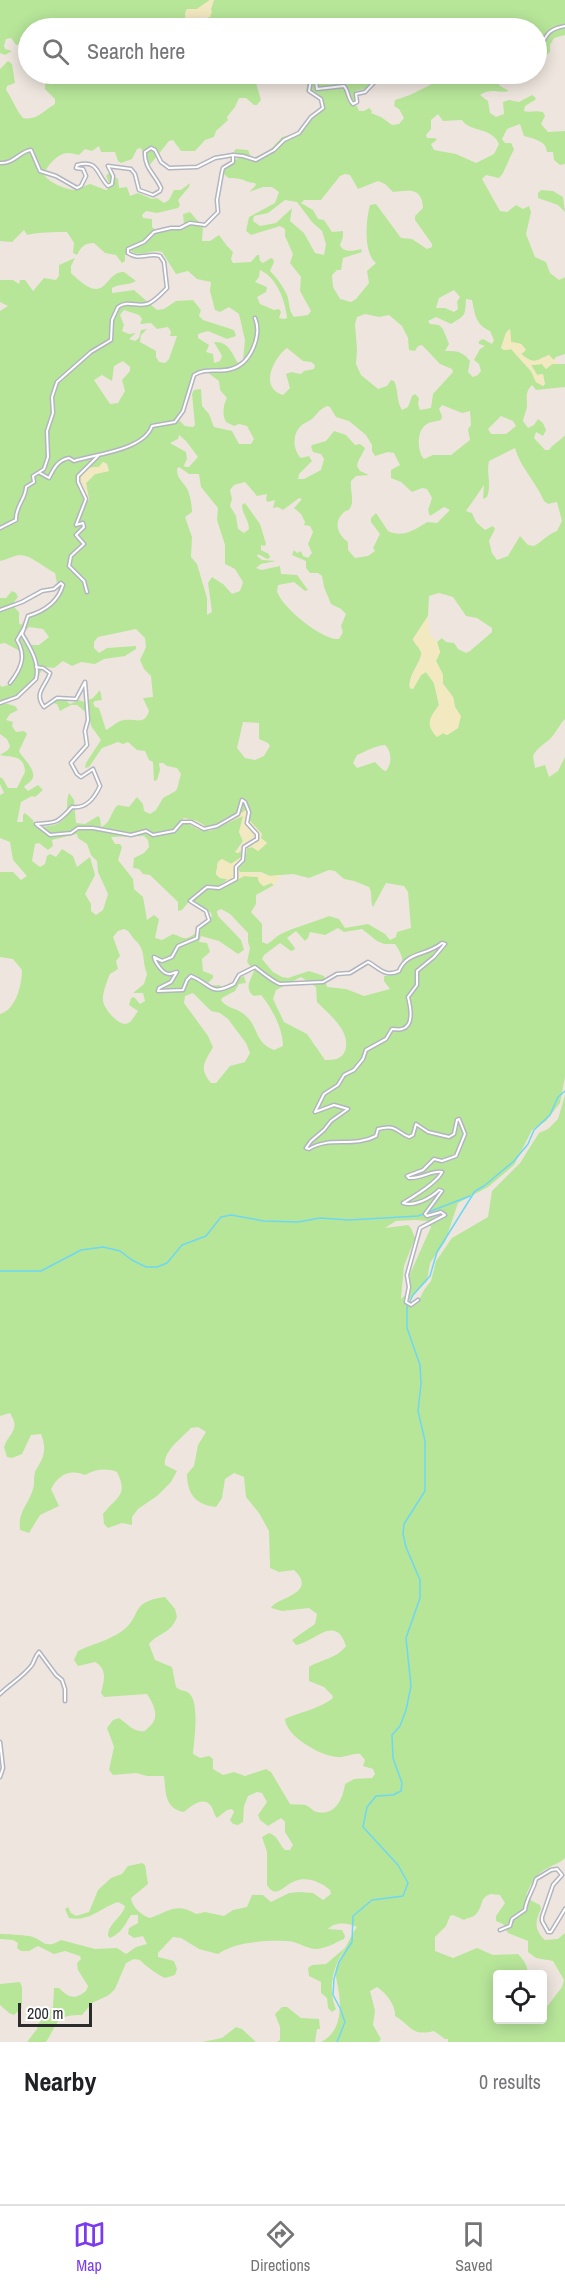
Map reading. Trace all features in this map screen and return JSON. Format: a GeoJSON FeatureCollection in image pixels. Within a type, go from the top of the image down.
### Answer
{"type":"FeatureCollection","features":[{"type":"Feature","properties":{"kind":"street"},"geometry":{"type":"LineString","coordinates":[[547,33],[565,26]]}},
{"type":"Feature","properties":{"kind":"street"},"geometry":{"type":"LineString","coordinates":[[0,163],[10,162],[31,150],[40,171],[56,176],[76,188],[81,186],[86,176],[83,169],[76,168],[77,165],[92,164],[108,186],[112,184],[113,178],[108,166],[127,167],[134,172],[139,190],[153,195],[161,188],[150,173],[145,152],[151,148],[155,149],[162,164],[169,168],[197,167],[215,158],[233,155],[256,160],[274,150],[284,140],[299,133],[323,106],[321,99],[309,91],[310,84]]}},
{"type":"Feature","properties":{"kind":"street"},"geometry":{"type":"LineString","coordinates":[[316,84],[317,89],[344,86],[348,99],[353,104],[357,102],[356,94],[365,92],[373,84]]}},
{"type":"Feature","properties":{"kind":"street"},"geometry":{"type":"LineString","coordinates":[[0,528],[16,520],[16,510],[26,492],[26,487],[34,482],[33,476],[44,470],[47,462],[47,431],[53,413],[52,397],[60,377],[90,352],[111,340],[112,320],[118,307],[127,303],[151,302],[168,286],[164,262],[160,256],[156,254],[135,257],[128,253],[128,249],[144,242],[154,232],[180,228],[190,223],[200,225],[207,223],[218,212],[217,200],[223,168],[233,162],[233,155]]}},
{"type":"Feature","properties":{"kind":"street"},"geometry":{"type":"LineString","coordinates":[[40,473],[49,478],[55,466],[65,459],[75,461],[133,445],[150,431],[152,426],[175,422],[183,411],[194,375],[206,369],[233,369],[246,357],[254,346],[257,336],[258,326],[255,318]]}},
{"type":"Feature","properties":{"kind":"street"},"geometry":{"type":"LineString","coordinates":[[87,592],[84,580],[69,566],[71,556],[84,544],[75,535],[84,526],[83,523],[75,525],[86,499],[78,482],[78,476],[99,454]]}},
{"type":"Feature","properties":{"kind":"street"},"geometry":{"type":"LineString","coordinates":[[0,610],[42,591],[54,589],[62,583],[59,596],[45,609],[28,616],[22,634],[30,645],[36,667],[36,679],[17,698],[0,703]]}},
{"type":"Feature","properties":{"kind":"street"},"geometry":{"type":"LineString","coordinates":[[10,683],[20,670],[23,650],[17,640],[27,624]]}},
{"type":"Feature","properties":{"kind":"street"},"geometry":{"type":"LineString","coordinates":[[36,667],[43,668],[50,673],[39,694],[44,707],[57,698],[76,699],[85,682],[87,744],[71,763],[81,777],[93,769],[100,786],[84,807],[72,807],[61,820],[51,824],[36,824],[50,835],[71,833],[78,828],[92,828],[131,835],[146,831],[153,835],[174,831],[180,823],[184,822],[207,829],[235,817],[240,811],[243,800],[249,810],[247,824],[257,834],[257,839],[244,847],[243,860],[236,867],[238,874],[236,879],[219,888],[207,887],[190,901],[206,911],[209,920],[198,928],[197,938],[178,946],[172,957],[162,961],[154,957],[155,962],[166,973],[177,972],[173,980],[159,988],[158,991],[183,990],[187,980],[192,976],[210,989],[219,991],[234,984],[238,975],[255,967],[261,973],[268,975],[273,982],[279,984],[323,982],[338,974],[350,973],[368,962],[380,972],[394,973],[399,971],[406,960],[444,943],[443,948],[417,971],[417,985],[408,997],[411,1013],[406,1027],[392,1029],[386,1038],[366,1050],[363,1059],[354,1070],[344,1075],[338,1085],[324,1094],[315,1112],[334,1105],[348,1109],[331,1120],[306,1148],[309,1149],[322,1142],[346,1143],[369,1139],[376,1136],[378,1129],[382,1128],[398,1129],[409,1137],[413,1135],[416,1124],[428,1132],[449,1137],[454,1134],[456,1120],[459,1119],[465,1134],[456,1156],[442,1161],[434,1159],[423,1170],[407,1176],[418,1178],[440,1171],[442,1173],[412,1199],[403,1203],[414,1205],[432,1197],[439,1190],[441,1191],[425,1214],[427,1216],[441,1212],[445,1215],[420,1228],[408,1274],[409,1287],[406,1302],[411,1305],[418,1300]]}},
{"type":"Feature","properties":{"kind":"street"},"geometry":{"type":"LineString","coordinates":[[0,1694],[13,1685],[33,1664],[39,1652],[56,1676],[62,1680],[65,1701]]}},
{"type":"Feature","properties":{"kind":"street"},"geometry":{"type":"LineString","coordinates":[[0,1742],[3,1768],[0,1777]]}},
{"type":"Feature","properties":{"kind":"street"},"geometry":{"type":"LineString","coordinates":[[500,1930],[510,1926],[512,1919],[525,1910],[526,1900],[536,1879],[551,1870],[557,1869],[562,1875],[553,1885],[542,1917],[550,1933],[565,1909]]}},
{"type":"Feature","properties":{"kind":"green space"},"geometry":{"type":"Polygon","coordinates":[[[0,0],[210,0],[197,9],[187,9],[186,18],[18,18],[18,45],[11,38],[6,39],[5,49],[12,51],[5,55],[0,53],[0,0]]]}},
{"type":"Feature","properties":{"kind":"green space"},"geometry":{"type":"Polygon","coordinates":[[[214,0],[565,0],[565,35],[554,38],[547,55],[547,18],[208,18],[214,0]]]}},
{"type":"Feature","properties":{"kind":"green space"},"geometry":{"type":"Polygon","coordinates":[[[8,61],[12,64],[15,83],[7,86],[6,90],[20,115],[28,119],[55,104],[55,99],[45,89],[45,84],[256,84],[261,100],[257,105],[246,98],[239,98],[227,117],[228,120],[216,131],[214,137],[205,140],[195,151],[181,151],[173,140],[169,141],[149,166],[141,148],[137,149],[132,159],[121,163],[115,152],[101,152],[99,146],[92,151],[85,149],[79,155],[65,153],[57,157],[44,175],[54,183],[68,189],[76,190],[90,184],[106,190],[111,187],[106,176],[109,173],[118,179],[119,188],[127,187],[130,196],[138,193],[152,199],[157,198],[164,203],[169,200],[174,190],[181,190],[190,183],[178,200],[180,205],[178,208],[157,213],[146,211],[142,215],[143,218],[152,219],[152,227],[157,232],[184,225],[183,214],[190,212],[203,227],[202,241],[210,241],[219,235],[233,252],[231,259],[233,263],[251,262],[257,255],[263,263],[273,259],[270,271],[285,291],[294,317],[308,315],[311,311],[300,291],[301,277],[290,263],[293,254],[285,236],[285,229],[280,226],[251,235],[246,231],[249,217],[275,203],[279,192],[272,187],[263,187],[249,192],[256,185],[255,183],[228,178],[223,172],[238,158],[234,151],[236,149],[248,150],[251,157],[256,157],[271,149],[282,137],[295,134],[322,107],[321,101],[306,91],[307,84],[372,84],[368,88],[355,91],[355,106],[359,111],[369,108],[371,113],[392,125],[399,124],[404,118],[399,109],[394,106],[395,100],[432,84],[499,84],[509,91],[488,91],[480,95],[488,101],[490,113],[496,117],[504,114],[503,102],[509,100],[519,102],[532,95],[536,98],[535,100],[525,106],[524,111],[543,112],[545,116],[541,124],[548,132],[565,131],[565,164],[560,165],[554,160],[553,152],[547,152],[542,142],[524,136],[520,124],[507,129],[502,139],[505,143],[511,143],[514,149],[503,173],[499,178],[486,175],[482,179],[500,211],[507,212],[516,205],[523,209],[529,206],[531,212],[526,234],[535,257],[546,262],[550,273],[559,280],[565,277],[565,354],[556,357],[553,361],[549,355],[535,361],[529,360],[521,354],[526,350],[521,344],[511,342],[510,329],[506,333],[501,348],[511,349],[531,371],[536,382],[543,386],[545,384],[543,374],[537,375],[531,365],[542,364],[546,369],[552,364],[565,364],[565,387],[536,390],[532,385],[527,392],[527,407],[523,421],[528,428],[538,419],[543,423],[546,430],[543,436],[536,432],[534,438],[545,450],[549,450],[565,435],[565,719],[552,737],[533,756],[535,768],[545,765],[549,777],[558,771],[565,757],[565,1077],[560,1103],[546,1121],[532,1130],[514,1165],[488,1187],[458,1203],[445,1242],[430,1263],[427,1281],[405,1304],[410,1307],[417,1304],[431,1281],[436,1261],[452,1238],[488,1217],[492,1191],[520,1163],[539,1133],[548,1129],[558,1119],[565,1095],[565,1858],[540,1873],[526,1895],[540,1905],[537,1925],[539,1933],[545,1940],[558,1939],[565,1933],[565,2042],[448,2042],[448,2039],[434,2031],[416,2031],[395,2016],[390,2000],[377,1987],[370,1991],[375,2011],[373,2025],[381,2039],[379,2042],[321,2042],[328,2038],[336,2026],[340,2003],[336,1969],[357,1927],[342,1924],[328,1929],[342,1930],[344,1939],[317,1949],[290,1941],[269,1941],[241,1944],[218,1954],[199,1949],[181,1938],[173,1937],[158,1953],[158,1957],[174,1961],[177,1969],[175,1975],[165,1978],[140,1960],[134,1959],[126,1963],[115,1989],[109,1995],[92,2003],[82,2015],[62,2018],[46,2042],[27,2042],[38,2024],[53,2007],[54,1988],[59,1988],[69,1996],[75,1997],[86,1991],[88,1986],[78,1970],[77,1963],[81,1959],[80,1956],[65,1951],[54,1954],[38,1946],[29,1951],[21,1951],[17,1948],[18,1943],[13,1940],[0,1939],[0,1934],[34,1937],[47,1944],[61,1940],[95,1949],[117,1948],[126,1954],[136,1947],[147,1944],[143,1936],[134,1938],[128,1934],[129,1928],[138,1923],[138,1915],[131,1915],[118,1934],[110,1938],[108,1936],[110,1928],[125,1906],[118,1902],[95,1914],[76,1919],[69,1918],[65,1909],[68,1907],[76,1916],[89,1912],[98,1890],[111,1878],[122,1874],[128,1866],[142,1863],[145,1865],[148,1884],[131,1898],[138,1910],[150,1918],[177,1908],[196,1914],[205,1912],[224,1916],[233,1910],[247,1907],[252,1895],[263,1895],[271,1902],[289,1893],[313,1893],[323,1900],[331,1894],[326,1887],[309,1880],[295,1881],[277,1891],[270,1889],[267,1885],[267,1852],[262,1837],[269,1833],[277,1838],[285,1850],[290,1850],[293,1845],[285,1832],[285,1822],[281,1818],[268,1826],[260,1820],[258,1815],[267,1802],[262,1793],[257,1792],[248,1796],[244,1806],[243,1822],[238,1825],[233,1824],[230,1820],[234,1812],[232,1809],[217,1818],[211,1807],[204,1802],[197,1803],[184,1812],[177,1810],[167,1798],[164,1776],[147,1776],[136,1773],[113,1775],[109,1770],[114,1747],[107,1728],[113,1720],[119,1718],[135,1730],[144,1731],[154,1720],[154,1707],[147,1694],[104,1697],[101,1693],[104,1676],[102,1668],[95,1662],[78,1666],[74,1660],[78,1651],[122,1631],[146,1602],[165,1597],[175,1609],[177,1617],[168,1630],[149,1644],[155,1660],[172,1667],[176,1687],[189,1693],[192,1698],[196,1722],[193,1754],[200,1758],[209,1756],[213,1759],[213,1769],[223,1775],[234,1772],[245,1776],[266,1769],[271,1772],[290,1804],[305,1805],[314,1811],[324,1813],[334,1809],[337,1805],[345,1784],[354,1779],[372,1778],[375,1774],[373,1769],[363,1766],[365,1760],[360,1754],[340,1757],[322,1753],[297,1738],[287,1725],[285,1719],[332,1699],[333,1696],[324,1687],[309,1681],[309,1667],[333,1656],[346,1646],[341,1636],[330,1631],[296,1645],[292,1640],[315,1624],[317,1614],[309,1608],[282,1611],[271,1608],[274,1604],[294,1594],[302,1585],[294,1570],[279,1572],[270,1568],[269,1531],[259,1513],[246,1497],[244,1477],[234,1473],[225,1479],[222,1498],[216,1507],[203,1504],[191,1493],[187,1474],[194,1466],[198,1445],[206,1432],[198,1427],[191,1428],[170,1450],[165,1465],[177,1471],[171,1482],[157,1496],[138,1509],[132,1517],[132,1525],[122,1523],[108,1528],[104,1524],[103,1514],[119,1496],[122,1486],[117,1472],[101,1470],[85,1475],[70,1473],[61,1476],[51,1489],[59,1506],[40,1515],[29,1533],[20,1530],[22,1513],[31,1495],[35,1472],[43,1457],[44,1449],[41,1434],[31,1435],[22,1454],[12,1458],[7,1457],[4,1447],[13,1431],[14,1424],[10,1413],[0,1416],[0,1014],[6,1012],[14,1002],[21,982],[22,970],[13,959],[0,957],[0,872],[13,872],[21,880],[27,876],[13,860],[10,842],[0,838],[0,795],[4,793],[0,777],[8,788],[17,788],[25,772],[20,760],[0,755],[10,746],[7,739],[0,734],[0,685],[2,687],[11,684],[22,667],[22,657],[18,650],[5,643],[0,644],[0,598],[6,598],[12,591],[16,593],[18,597],[14,602],[14,607],[19,612],[21,625],[30,616],[47,610],[59,593],[55,573],[33,559],[19,555],[0,561],[0,311],[8,306],[0,302],[0,280],[13,280],[19,284],[20,280],[25,280],[33,291],[44,278],[56,280],[59,276],[59,265],[75,258],[71,266],[71,273],[83,284],[98,289],[117,273],[124,272],[136,281],[115,286],[112,288],[112,293],[134,290],[157,310],[164,309],[176,301],[193,300],[201,310],[199,316],[203,320],[234,330],[236,336],[227,339],[208,331],[198,334],[198,338],[209,345],[206,352],[213,354],[214,363],[220,361],[222,356],[214,342],[227,346],[238,363],[243,360],[245,340],[239,314],[229,307],[220,312],[215,310],[210,291],[211,282],[197,279],[188,271],[176,274],[162,252],[138,254],[131,251],[125,255],[125,261],[122,263],[116,255],[105,253],[94,243],[83,246],[77,255],[73,253],[74,243],[67,232],[27,235],[24,230],[12,242],[0,241],[0,69],[8,61]],[[438,114],[431,120],[431,129],[426,135],[427,138],[437,140],[431,144],[434,150],[456,154],[476,163],[494,154],[499,144],[491,135],[465,124],[462,120],[443,121],[438,114]],[[345,174],[340,176],[321,200],[304,200],[301,203],[313,210],[318,219],[324,220],[332,232],[343,231],[341,248],[352,251],[361,249],[362,252],[343,258],[341,270],[337,270],[332,275],[333,287],[340,299],[351,302],[356,299],[369,283],[367,271],[376,263],[367,244],[367,219],[370,205],[376,204],[401,238],[412,239],[427,249],[432,247],[415,220],[415,216],[423,208],[420,196],[413,191],[393,192],[378,181],[358,189],[350,175],[345,174]],[[285,200],[268,213],[254,216],[253,221],[260,226],[276,223],[292,208],[290,221],[304,233],[315,253],[324,255],[326,244],[322,231],[297,202],[285,200]],[[260,270],[255,282],[267,287],[266,292],[257,297],[260,304],[274,310],[279,309],[281,312],[279,318],[287,318],[279,290],[271,278],[260,270]],[[454,290],[439,298],[436,308],[445,308],[454,312],[458,309],[457,302],[460,297],[454,290]],[[466,299],[464,314],[460,319],[451,324],[436,317],[428,321],[443,329],[449,344],[445,351],[459,352],[470,361],[468,372],[473,377],[481,371],[479,364],[474,360],[480,349],[485,346],[479,344],[479,341],[483,339],[492,344],[494,340],[490,331],[477,319],[472,300],[466,299]],[[124,310],[120,315],[124,325],[122,331],[129,334],[136,333],[129,339],[135,341],[139,338],[141,330],[147,329],[141,335],[140,342],[156,351],[159,362],[165,363],[169,359],[177,336],[170,336],[171,332],[168,327],[157,329],[151,323],[140,324],[142,319],[139,315],[124,310]],[[365,314],[357,317],[355,324],[356,364],[361,375],[378,389],[387,386],[391,380],[394,381],[402,410],[408,407],[415,394],[419,398],[420,410],[431,408],[433,394],[453,372],[452,369],[440,364],[422,345],[418,346],[415,351],[409,350],[408,338],[402,326],[389,315],[379,317],[365,314]],[[287,348],[273,365],[270,380],[276,391],[283,395],[290,388],[286,374],[291,372],[301,374],[314,369],[315,365],[303,361],[287,348]],[[123,361],[114,366],[112,381],[102,375],[94,380],[110,404],[118,403],[125,391],[122,380],[130,371],[130,367],[123,361]],[[203,369],[192,376],[183,414],[179,420],[185,426],[195,425],[192,394],[194,390],[201,389],[202,406],[209,414],[214,427],[232,431],[239,444],[251,444],[254,439],[247,426],[239,424],[234,426],[226,422],[224,410],[227,398],[220,390],[219,381],[203,369]],[[442,405],[439,409],[441,420],[429,423],[421,431],[419,446],[424,459],[433,455],[451,455],[470,440],[468,429],[471,425],[470,411],[462,413],[442,405]],[[327,406],[297,430],[294,442],[296,451],[301,458],[309,456],[312,461],[299,474],[298,479],[304,479],[321,470],[324,459],[321,454],[313,452],[311,447],[326,441],[334,431],[346,435],[355,445],[360,444],[365,448],[357,466],[360,471],[369,475],[356,476],[351,481],[352,503],[338,521],[339,532],[348,542],[348,550],[355,558],[368,556],[375,551],[373,548],[380,534],[371,522],[371,518],[376,513],[388,531],[398,534],[413,530],[427,522],[437,523],[450,510],[444,507],[430,516],[428,510],[432,498],[427,489],[422,488],[412,492],[401,482],[391,478],[391,470],[400,465],[394,453],[388,452],[375,456],[366,435],[349,421],[336,417],[327,406]],[[501,416],[488,429],[491,434],[506,434],[516,426],[513,421],[501,416]],[[179,435],[178,439],[170,443],[186,452],[185,467],[189,467],[198,457],[179,435]],[[515,448],[489,461],[487,497],[483,499],[484,485],[466,511],[472,513],[476,522],[485,530],[493,526],[495,529],[489,541],[492,553],[497,560],[508,556],[520,536],[528,545],[534,546],[557,531],[562,521],[557,502],[548,504],[544,501],[515,448]],[[103,462],[99,467],[85,468],[76,478],[85,503],[89,500],[86,483],[95,474],[109,471],[107,464],[103,462]],[[179,467],[177,469],[179,477],[187,490],[192,512],[185,517],[192,537],[191,557],[197,564],[207,598],[207,615],[212,612],[208,583],[212,577],[232,594],[240,591],[243,582],[235,569],[225,564],[225,545],[217,520],[218,508],[201,487],[199,474],[189,474],[179,467]],[[245,482],[234,485],[230,490],[232,499],[230,506],[236,516],[238,529],[244,533],[249,529],[242,508],[245,503],[260,524],[266,544],[261,545],[261,550],[269,554],[270,558],[267,559],[258,554],[257,556],[262,560],[276,561],[261,564],[256,568],[261,570],[280,566],[281,574],[297,575],[308,590],[305,591],[294,582],[278,585],[277,591],[280,598],[294,614],[313,629],[323,635],[339,639],[343,632],[341,626],[346,614],[331,604],[322,576],[318,573],[310,573],[306,568],[306,561],[292,555],[294,550],[297,553],[301,551],[303,556],[308,558],[312,553],[308,544],[313,532],[310,526],[304,525],[301,514],[294,508],[302,499],[299,498],[283,510],[278,507],[273,508],[275,500],[268,502],[267,494],[257,496],[245,482]],[[439,593],[429,596],[428,616],[413,639],[421,655],[411,678],[410,688],[413,689],[421,675],[426,672],[434,683],[439,705],[433,713],[430,724],[437,737],[443,733],[447,735],[458,728],[460,716],[453,697],[443,684],[443,675],[436,661],[440,652],[437,642],[442,638],[446,642],[454,643],[458,649],[466,653],[492,632],[492,628],[477,618],[466,616],[453,597],[439,593]],[[29,627],[25,631],[25,637],[31,645],[39,645],[49,637],[43,629],[29,627]],[[136,629],[98,637],[94,642],[94,648],[99,653],[107,648],[136,646],[136,649],[125,656],[104,659],[95,664],[81,662],[72,666],[63,661],[54,668],[44,667],[35,681],[16,695],[3,700],[4,703],[15,706],[18,710],[10,714],[6,720],[13,722],[12,726],[16,732],[24,731],[27,734],[19,751],[31,767],[33,777],[24,787],[28,791],[38,785],[43,790],[35,797],[32,796],[21,802],[17,822],[23,822],[25,813],[33,820],[35,827],[49,826],[62,821],[66,814],[69,793],[74,800],[76,823],[85,824],[98,816],[101,827],[118,805],[129,807],[137,797],[143,804],[144,811],[150,814],[156,810],[163,798],[176,790],[181,774],[177,768],[159,763],[160,770],[157,780],[154,781],[153,762],[149,760],[145,751],[137,750],[128,742],[123,744],[118,742],[102,748],[89,767],[85,768],[101,740],[91,726],[89,715],[77,705],[71,705],[60,711],[57,704],[53,703],[62,697],[70,704],[79,700],[84,702],[93,698],[100,690],[102,700],[93,703],[99,708],[106,730],[121,721],[145,718],[149,711],[143,698],[153,697],[151,676],[144,669],[140,660],[146,647],[145,638],[136,629]],[[243,722],[237,748],[245,758],[255,760],[264,756],[270,746],[259,739],[259,723],[243,722]],[[385,745],[357,755],[353,763],[357,768],[375,762],[386,771],[390,758],[385,745]],[[250,807],[244,812],[207,827],[197,821],[184,818],[174,829],[165,834],[177,831],[182,823],[206,831],[216,829],[244,816],[239,832],[243,841],[235,852],[242,850],[243,856],[231,864],[222,859],[218,862],[216,874],[220,878],[228,879],[219,886],[218,890],[244,876],[258,877],[259,882],[264,886],[271,883],[274,885],[256,895],[256,904],[251,912],[262,924],[262,942],[267,944],[294,928],[329,916],[339,919],[345,928],[368,924],[385,934],[390,940],[396,937],[397,932],[411,928],[408,892],[404,886],[386,883],[373,907],[369,887],[344,879],[335,871],[329,870],[309,878],[293,874],[270,876],[261,872],[239,872],[238,867],[245,861],[247,848],[252,847],[258,851],[267,843],[260,838],[262,834],[250,821],[250,807]],[[77,834],[52,840],[53,846],[48,850],[39,843],[35,844],[32,861],[40,867],[45,864],[47,856],[50,854],[56,857],[62,849],[73,856],[77,867],[90,857],[95,875],[85,894],[91,904],[91,911],[96,915],[103,910],[108,894],[98,872],[97,861],[91,855],[87,844],[78,838],[77,834]],[[144,836],[111,837],[115,844],[120,844],[122,847],[118,860],[133,879],[134,889],[143,897],[147,920],[154,915],[159,919],[155,938],[162,940],[173,934],[187,938],[209,921],[212,915],[210,912],[190,900],[182,910],[178,911],[178,902],[150,875],[133,868],[134,858],[144,853],[149,847],[148,840],[144,836]],[[221,909],[217,911],[218,916],[241,940],[244,950],[238,954],[219,941],[201,936],[199,942],[207,943],[210,952],[202,959],[203,971],[213,975],[208,983],[209,986],[219,985],[226,989],[235,986],[239,978],[244,976],[246,983],[239,984],[235,991],[221,1000],[246,1016],[263,1043],[274,1050],[283,1046],[279,1026],[273,1012],[261,995],[254,996],[249,991],[254,971],[247,962],[250,948],[248,933],[230,914],[221,909]],[[338,928],[325,935],[310,932],[305,941],[296,931],[287,938],[295,948],[294,950],[291,951],[280,943],[262,959],[273,972],[282,977],[288,978],[309,971],[324,976],[327,987],[346,989],[364,996],[390,989],[384,981],[384,976],[396,975],[402,964],[400,952],[395,944],[384,944],[377,941],[362,929],[344,932],[338,928]],[[124,929],[118,931],[113,937],[120,956],[116,961],[118,969],[110,974],[103,1001],[106,1009],[114,1018],[126,1024],[138,1011],[129,1005],[131,998],[134,997],[140,1004],[145,1001],[143,993],[133,993],[144,984],[147,974],[141,947],[129,932],[124,929]],[[301,977],[276,990],[273,999],[284,1022],[307,1034],[325,1060],[334,1060],[343,1054],[346,1044],[345,1037],[333,1018],[317,1002],[316,987],[301,977]],[[193,993],[185,996],[184,1003],[208,1036],[213,1047],[205,1061],[204,1069],[211,1083],[216,1083],[230,1066],[245,1062],[250,1053],[246,1043],[228,1019],[220,1013],[211,1011],[193,993]],[[415,1220],[396,1221],[385,1228],[408,1225],[415,1238],[404,1266],[401,1299],[410,1291],[410,1274],[431,1227],[427,1221],[415,1220]],[[500,1895],[487,1896],[483,1899],[476,1915],[464,1920],[450,1916],[446,1926],[435,1937],[435,1951],[453,1958],[477,1948],[493,1955],[518,1954],[524,1961],[527,1970],[493,1970],[493,2024],[547,2024],[547,2007],[562,1987],[564,1980],[553,1961],[536,1958],[528,1952],[528,1941],[508,1933],[503,1924],[496,1921],[496,1916],[505,1903],[500,1895]]]}},
{"type":"Feature","properties":{"kind":"green space"},"geometry":{"type":"Polygon","coordinates":[[[541,190],[553,191],[563,197],[565,212],[558,205],[538,198],[541,190]]]}},
{"type":"Feature","properties":{"kind":"green space"},"geometry":{"type":"Polygon","coordinates":[[[346,1947],[333,1976],[332,1993],[336,2009],[332,2012],[328,2008],[327,1998],[321,1993],[321,1982],[309,1976],[308,1968],[312,1965],[326,1964],[346,1947]]]}},
{"type":"Feature","properties":{"kind":"green space"},"geometry":{"type":"Polygon","coordinates":[[[20,1982],[22,2008],[14,2015],[0,2005],[0,1984],[20,1982]]]}},
{"type":"Feature","properties":{"kind":"green space"},"geometry":{"type":"Polygon","coordinates":[[[282,2007],[287,2007],[301,2018],[319,2019],[320,2029],[317,2029],[315,2042],[277,2042],[280,2040],[280,2027],[275,2014],[282,2007]]]}},
{"type":"Feature","properties":{"kind":"green space"},"geometry":{"type":"Polygon","coordinates":[[[236,2027],[242,2029],[256,2042],[202,2042],[222,2038],[236,2027]]]}},
{"type":"Feature","properties":{"kind":"sand"},"geometry":{"type":"Polygon","coordinates":[[[210,0],[214,0],[210,7],[212,12],[210,17],[186,18],[187,9],[197,9],[210,0]]]}},
{"type":"Feature","properties":{"kind":"sand"},"geometry":{"type":"Polygon","coordinates":[[[510,329],[511,342],[521,344],[526,350],[521,354],[529,360],[535,361],[549,355],[558,364],[552,364],[546,369],[542,364],[531,365],[537,375],[543,374],[544,386],[536,382],[531,371],[511,349],[501,348],[506,333],[510,329]]]}},
{"type":"Feature","properties":{"kind":"sand"},"geometry":{"type":"Polygon","coordinates":[[[103,462],[107,464],[109,471],[95,474],[86,483],[89,500],[85,503],[76,478],[85,468],[99,467],[103,462]]]}},
{"type":"Feature","properties":{"kind":"sand"},"geometry":{"type":"Polygon","coordinates":[[[428,616],[429,633],[437,642],[440,652],[436,661],[443,675],[443,684],[453,697],[455,707],[461,716],[458,728],[447,735],[443,733],[437,737],[430,724],[431,717],[439,705],[434,683],[426,672],[421,675],[413,689],[410,688],[411,678],[421,656],[413,639],[428,616]]]}},
{"type":"Feature","properties":{"kind":"sand"},"geometry":{"type":"Polygon","coordinates":[[[250,807],[250,821],[267,843],[258,851],[252,847],[247,848],[245,861],[238,869],[240,872],[270,876],[281,875],[274,885],[271,883],[263,886],[258,877],[244,876],[218,890],[219,886],[228,879],[220,878],[216,874],[218,862],[222,859],[231,864],[243,856],[242,850],[235,852],[241,847],[243,841],[239,832],[243,816],[210,831],[200,830],[185,822],[180,824],[177,831],[165,835],[184,818],[197,821],[206,827],[250,807]]]}},
{"type":"Feature","properties":{"kind":"waterway"},"geometry":{"type":"LineString","coordinates":[[337,2042],[345,2022],[333,1995],[334,1979],[339,1962],[352,1942],[353,1916],[372,1900],[403,1896],[408,1883],[398,1865],[363,1827],[367,1807],[376,1796],[393,1795],[401,1791],[402,1783],[393,1758],[392,1735],[400,1726],[411,1686],[406,1638],[420,1598],[420,1580],[403,1534],[404,1524],[425,1491],[425,1441],[418,1411],[421,1384],[420,1365],[407,1328],[407,1307],[413,1295],[430,1276],[437,1252],[475,1191],[514,1161],[528,1144],[534,1130],[550,1115],[558,1097],[565,1091]]}},
{"type":"Feature","properties":{"kind":"waterway"},"geometry":{"type":"LineString","coordinates":[[0,1271],[41,1271],[81,1250],[103,1247],[120,1251],[146,1267],[157,1267],[167,1263],[182,1245],[206,1236],[221,1217],[231,1215],[264,1221],[298,1222],[320,1218],[349,1220],[418,1216],[470,1196]]}}]}
